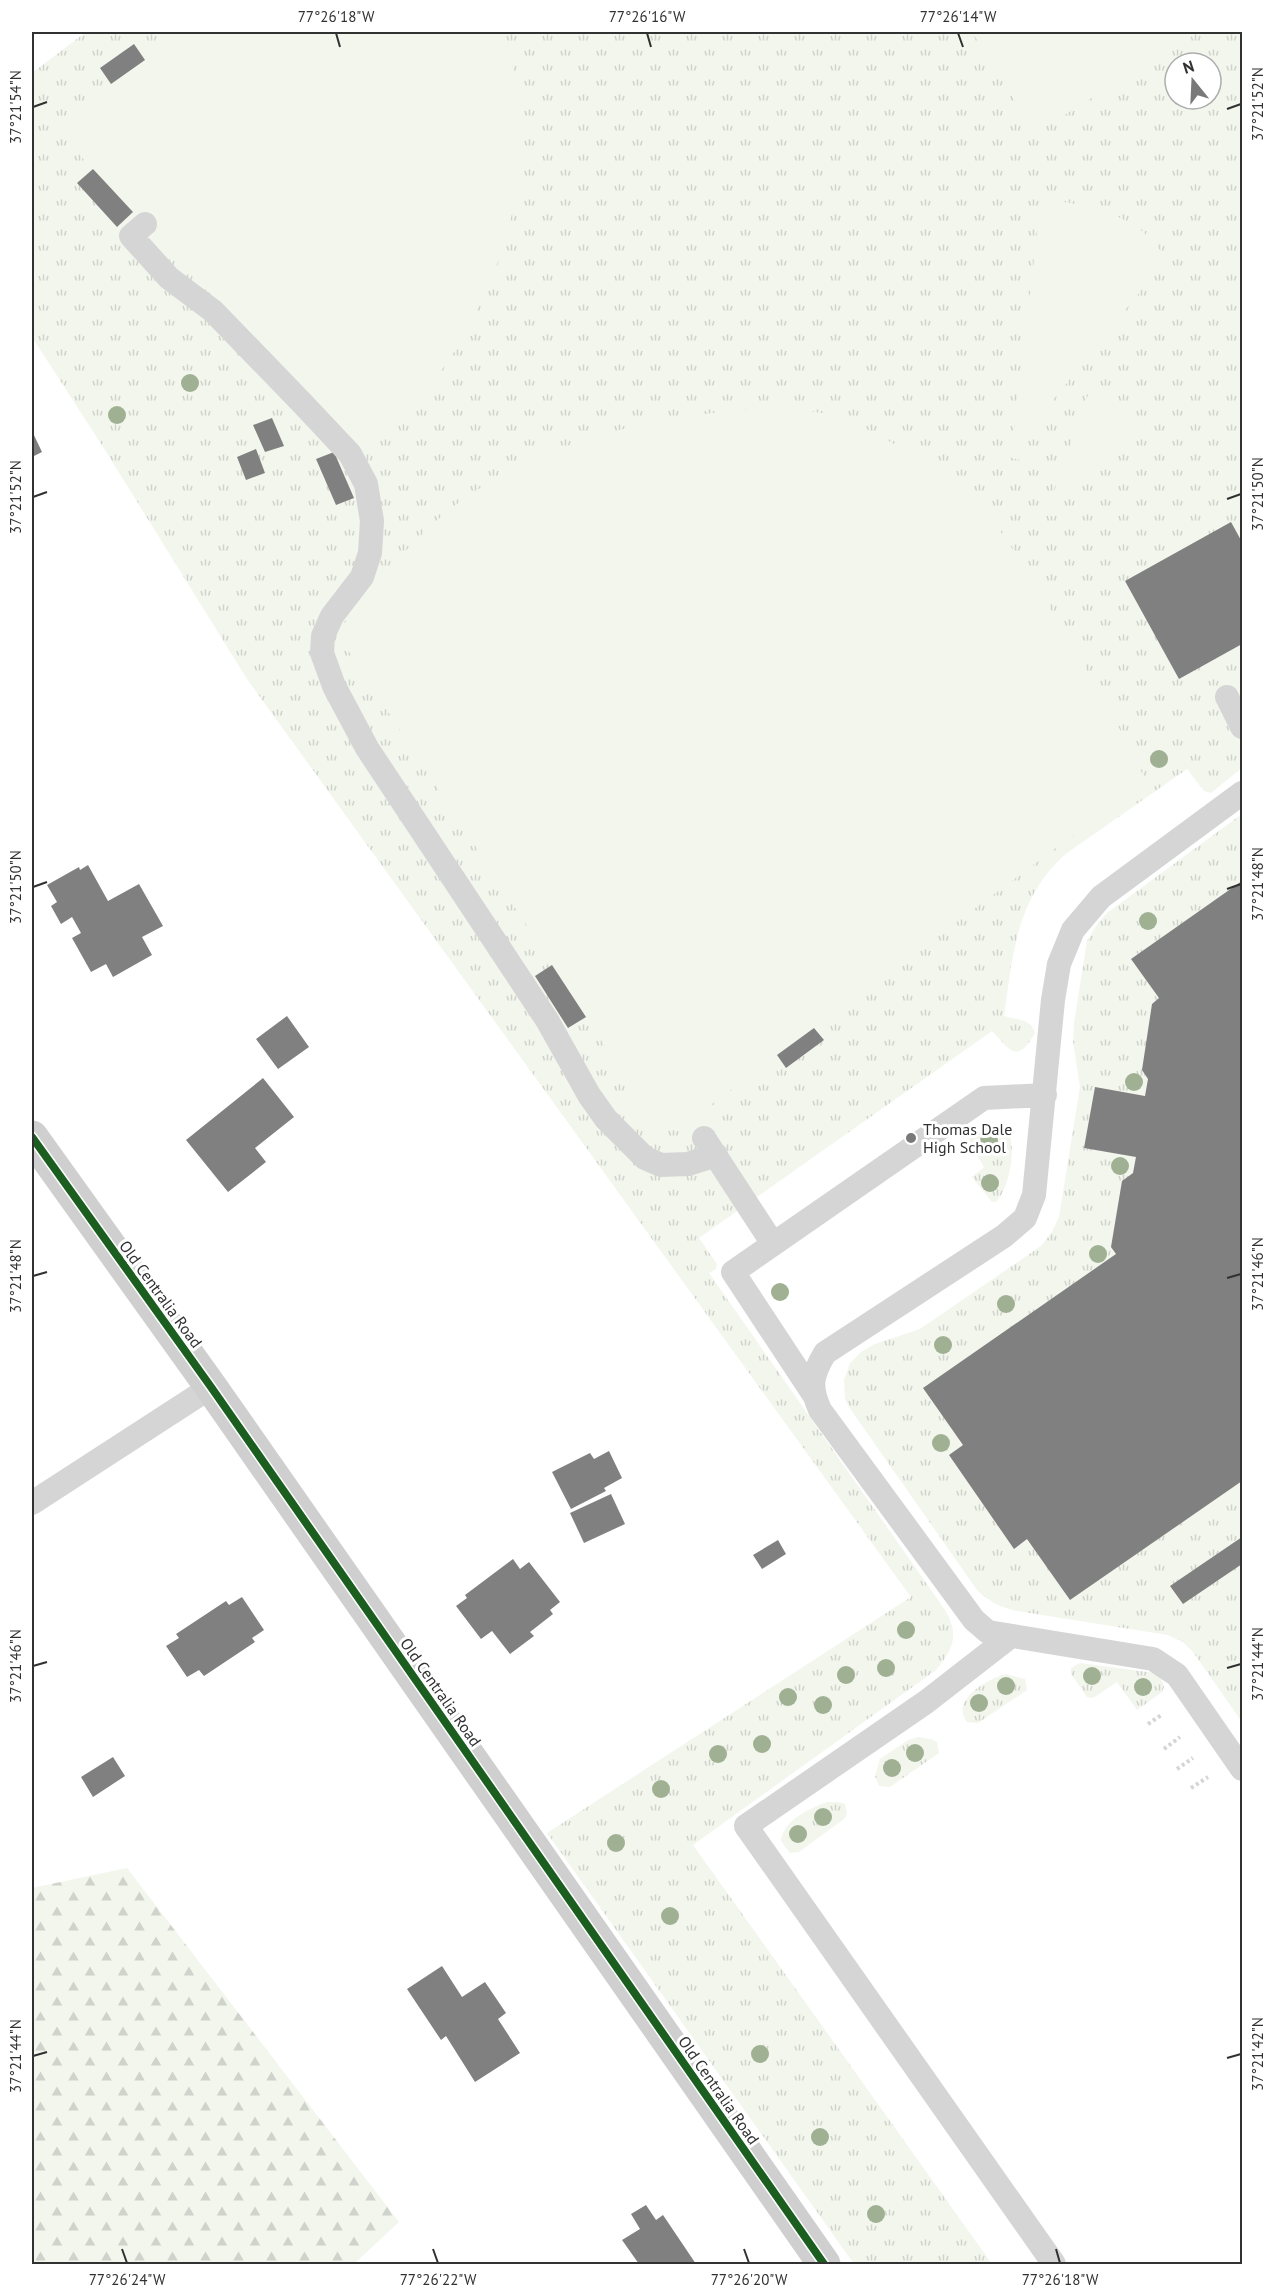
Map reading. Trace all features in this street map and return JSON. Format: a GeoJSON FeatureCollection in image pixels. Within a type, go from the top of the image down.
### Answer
{"type":"FeatureCollection","features":[{"type":"Feature","properties":{"kind":"street","name":"Old Centralia Road"},"geometry":{"type":"LineString","coordinates":[[32,1137],[211,1387],[824,2265]]}},
{"type":"Feature","properties":{"kind":"lane"},"geometry":{"type":"LineString","coordinates":[[145,224],[131,236],[169,278],[213,311],[303,404],[350,454],[366,484],[372,521],[370,553],[362,577],[333,616],[323,636],[322,653],[334,686],[368,748],[547,1020],[589,1095],[606,1119],[645,1158],[661,1165],[688,1164],[710,1147],[773,1244]]}},
{"type":"Feature","properties":{"kind":"lane"},"geometry":{"type":"LineString","coordinates":[[1227,697],[1242,727]]}},
{"type":"Feature","properties":{"kind":"lane"},"geometry":{"type":"LineString","coordinates":[[814,1395],[814,1371],[825,1353],[1004,1236],[1024,1218],[1034,1195],[1053,1000],[1059,964],[1073,930],[1101,897],[1242,793]]}},
{"type":"Feature","properties":{"kind":"lane"},"geometry":{"type":"LineString","coordinates":[[1045,1095],[984,1098],[733,1272],[814,1395],[820,1410],[974,1620],[988,1632],[1153,1659],[1177,1675],[1242,1769]]}},
{"type":"Feature","properties":{"kind":"lane"},"geometry":{"type":"LineString","coordinates":[[32,1503],[211,1387]]}},
{"type":"Feature","properties":{"kind":"lane"},"geometry":{"type":"LineString","coordinates":[[1011,1636],[926,1702],[746,1826],[1054,2265]]}},
{"type":"Feature","properties":{"kind":"green space","name":"Thomas Dale High School"},"geometry":{"type":"Polygon","coordinates":[[[86,32],[1242,32],[1242,768],[1211,793],[1204,791],[1187,769],[1067,853],[1050,870],[1037,888],[1027,908],[1014,949],[1010,971],[1004,1016],[1027,1022],[1035,1033],[1023,1049],[1014,1051],[992,1031],[699,1238],[717,1264],[716,1269],[709,1273],[945,1610],[950,1619],[953,1634],[947,1655],[936,1670],[693,1845],[992,2264],[854,2264],[547,1833],[911,1597],[247,679],[32,337],[32,73],[86,32]]]}},
{"type":"Feature","properties":{"kind":"green space"},"geometry":{"type":"Polygon","coordinates":[[[186,32],[505,32],[519,101],[520,160],[516,196],[496,268],[464,335],[445,366],[417,402],[361,453],[72,147],[76,108],[186,32]]]}},
{"type":"Feature","properties":{"kind":"green space"},"geometry":{"type":"Polygon","coordinates":[[[972,32],[1199,32],[1168,51],[1163,51],[1163,54],[1035,133],[972,32]]]}},
{"type":"Feature","properties":{"kind":"green space"},"geometry":{"type":"Polygon","coordinates":[[[1041,199],[1080,205],[1119,217],[1142,231],[1167,258],[1021,440],[1025,442],[1020,460],[1001,455],[1005,438],[1013,439],[1041,199]]]}},
{"type":"Feature","properties":{"kind":"green space"},"geometry":{"type":"Polygon","coordinates":[[[1088,395],[1104,398],[1117,404],[1138,426],[1058,500],[1061,504],[1053,517],[1039,509],[1047,496],[1052,497],[1088,395]]]}},
{"type":"Feature","properties":{"kind":"green space"},"geometry":{"type":"Polygon","coordinates":[[[784,407],[827,414],[871,431],[959,481],[993,521],[1025,567],[1108,706],[1146,781],[712,1104],[716,1111],[683,1132],[647,1126],[627,1097],[634,1091],[337,633],[379,580],[410,546],[461,501],[497,478],[574,443],[615,431],[699,415],[784,407]]]}},
{"type":"Feature","properties":{"kind":"green space"},"geometry":{"type":"Polygon","coordinates":[[[1242,814],[1242,1722],[1193,1652],[1183,1642],[1168,1635],[1017,1611],[995,1604],[981,1594],[849,1407],[845,1399],[844,1380],[850,1363],[861,1352],[875,1344],[920,1329],[1041,1246],[1052,1232],[1059,1217],[1080,1087],[1073,1041],[1087,941],[1107,913],[1242,814]]]}},
{"type":"Feature","properties":{"kind":"green space"},"geometry":{"type":"Polygon","coordinates":[[[993,1126],[1001,1126],[1008,1132],[1012,1148],[1008,1178],[996,1202],[992,1202],[972,1177],[984,1167],[968,1140],[974,1133],[993,1126]]]}},
{"type":"Feature","properties":{"kind":"green space"},"geometry":{"type":"Polygon","coordinates":[[[1080,1663],[1155,1673],[1161,1677],[1164,1687],[1162,1692],[1137,1710],[1117,1682],[1093,1698],[1087,1697],[1071,1674],[1071,1668],[1080,1663]]]}},
{"type":"Feature","properties":{"kind":"green space"},"geometry":{"type":"Polygon","coordinates":[[[1006,1674],[1025,1679],[1027,1690],[978,1723],[967,1722],[963,1714],[963,1706],[967,1698],[981,1685],[1006,1674]]]}},
{"type":"Feature","properties":{"kind":"green space"},"geometry":{"type":"Polygon","coordinates":[[[918,1737],[937,1742],[939,1753],[890,1787],[879,1786],[875,1776],[880,1759],[908,1740],[918,1737]]]}},
{"type":"Feature","properties":{"kind":"green space"},"geometry":{"type":"Polygon","coordinates":[[[827,1802],[845,1804],[847,1814],[844,1819],[799,1852],[790,1853],[781,1841],[787,1827],[798,1816],[827,1802]]]}},
{"type":"Feature","properties":{"kind":"green space"},"geometry":{"type":"Polygon","coordinates":[[[127,1868],[399,2222],[354,2264],[32,2264],[32,1888],[127,1868]]]}},
{"type":"Feature","properties":{"kind":"building"},"geometry":{"type":"Polygon","coordinates":[[[134,44],[145,60],[111,84],[100,68],[134,44]]]}},
{"type":"Feature","properties":{"kind":"building"},"geometry":{"type":"Polygon","coordinates":[[[93,169],[133,212],[117,227],[77,183],[93,169]]]}},
{"type":"Feature","properties":{"kind":"building"},"geometry":{"type":"Polygon","coordinates":[[[272,418],[284,446],[265,452],[253,425],[272,418]]]}},
{"type":"Feature","properties":{"kind":"building"},"geometry":{"type":"Polygon","coordinates":[[[32,431],[42,452],[32,457],[32,431]]]}},
{"type":"Feature","properties":{"kind":"building"},"geometry":{"type":"Polygon","coordinates":[[[256,449],[265,473],[246,480],[237,457],[256,449]]]}},
{"type":"Feature","properties":{"kind":"building"},"geometry":{"type":"Polygon","coordinates":[[[334,452],[354,498],[336,505],[316,459],[334,452]]]}},
{"type":"Feature","properties":{"kind":"building"},"geometry":{"type":"Polygon","coordinates":[[[1231,522],[1242,542],[1242,644],[1179,679],[1125,581],[1231,522]]]}},
{"type":"Feature","properties":{"kind":"building"},"geometry":{"type":"Polygon","coordinates":[[[88,865],[108,901],[139,884],[163,926],[142,937],[152,955],[113,977],[106,964],[91,972],[72,938],[81,933],[72,917],[61,924],[51,906],[57,902],[47,885],[79,867],[80,870],[88,865]]]}},
{"type":"Feature","properties":{"kind":"building"},"geometry":{"type":"Polygon","coordinates":[[[1242,881],[1242,1481],[1070,1600],[1027,1539],[1014,1549],[949,1455],[963,1445],[923,1388],[1116,1254],[1111,1247],[1122,1181],[1133,1173],[1136,1157],[1084,1148],[1095,1087],[1145,1096],[1148,1079],[1142,1070],[1152,1004],[1159,998],[1131,959],[1242,881]]]}},
{"type":"Feature","properties":{"kind":"building"},"geometry":{"type":"Polygon","coordinates":[[[552,965],[586,1017],[568,1028],[535,976],[552,965]]]}},
{"type":"Feature","properties":{"kind":"building"},"geometry":{"type":"Polygon","coordinates":[[[287,1016],[309,1047],[278,1069],[256,1039],[287,1016]]]}},
{"type":"Feature","properties":{"kind":"building"},"geometry":{"type":"Polygon","coordinates":[[[814,1028],[824,1040],[786,1068],[777,1055],[814,1028]]]}},
{"type":"Feature","properties":{"kind":"building"},"geometry":{"type":"Polygon","coordinates":[[[263,1078],[294,1117],[255,1148],[266,1162],[228,1192],[186,1140],[263,1078]]]}},
{"type":"Feature","properties":{"kind":"building"},"geometry":{"type":"Polygon","coordinates":[[[609,1451],[622,1478],[604,1488],[606,1491],[571,1509],[552,1472],[590,1453],[594,1459],[609,1451]]]}},
{"type":"Feature","properties":{"kind":"building"},"geometry":{"type":"Polygon","coordinates":[[[611,1494],[625,1524],[584,1543],[570,1513],[611,1494]]]}},
{"type":"Feature","properties":{"kind":"building"},"geometry":{"type":"Polygon","coordinates":[[[1242,1537],[1242,1564],[1183,1604],[1170,1586],[1242,1537]]]}},
{"type":"Feature","properties":{"kind":"building"},"geometry":{"type":"Polygon","coordinates":[[[778,1540],[786,1554],[762,1569],[753,1555],[778,1540]]]}},
{"type":"Feature","properties":{"kind":"building"},"geometry":{"type":"Polygon","coordinates":[[[513,1559],[520,1569],[529,1562],[560,1602],[550,1610],[553,1614],[530,1632],[534,1636],[510,1654],[492,1631],[481,1639],[456,1606],[467,1598],[465,1595],[513,1559]]]}},
{"type":"Feature","properties":{"kind":"building"},"geometry":{"type":"Polygon","coordinates":[[[242,1597],[264,1630],[252,1638],[255,1642],[204,1676],[199,1670],[187,1677],[166,1646],[179,1638],[176,1634],[226,1601],[229,1605],[242,1597]]]}},
{"type":"Feature","properties":{"kind":"building"},"geometry":{"type":"Polygon","coordinates":[[[113,1757],[125,1776],[93,1797],[81,1777],[113,1757]]]}},
{"type":"Feature","properties":{"kind":"building"},"geometry":{"type":"Polygon","coordinates":[[[442,1966],[462,1997],[485,1982],[506,2013],[498,2019],[520,2053],[475,2082],[446,2036],[441,2040],[407,1989],[442,1966]]]}},
{"type":"Feature","properties":{"kind":"building"},"geometry":{"type":"Polygon","coordinates":[[[646,2205],[656,2220],[663,2215],[696,2264],[639,2264],[622,2240],[640,2229],[631,2214],[646,2205]]]}},
{"type":"Feature","properties":{"kind":"cycle path"},"geometry":{"type":"LineString","coordinates":[[32,1137],[211,1387],[824,2264]]}},
{"type":"Feature","properties":{"kind":"place","name":"Thomas Dale High School"},"geometry":{"type":"Point","coordinates":[911,1138]}}]}
